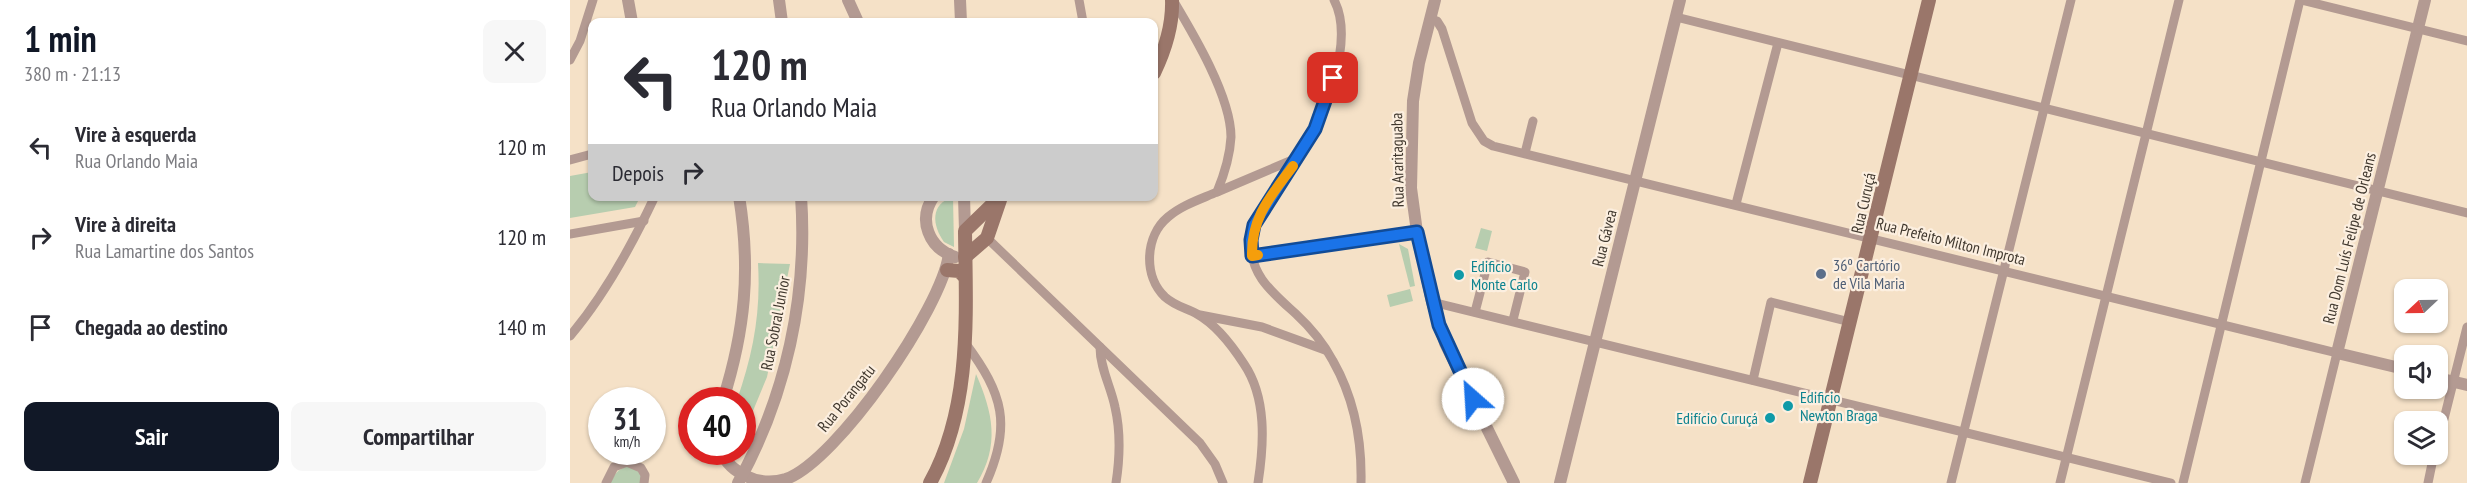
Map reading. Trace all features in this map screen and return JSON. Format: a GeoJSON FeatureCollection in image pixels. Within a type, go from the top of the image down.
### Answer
{"type":"FeatureCollection","features":[{"type":"Feature","properties":{"kind":"main road"},"geometry":{"type":"LineString","coordinates":[[1158,64],[1171,22],[1172,0]]}},
{"type":"Feature","properties":{"kind":"main road","name":"Rua Curuçá"},"geometry":{"type":"LineString","coordinates":[[1810,483],[1929,0]]}},
{"type":"Feature","properties":{"kind":"main road"},"geometry":{"type":"LineString","coordinates":[[930,483],[943,459],[961,383],[966,344],[964,231],[996,201]]}},
{"type":"Feature","properties":{"kind":"main road"},"geometry":{"type":"LineString","coordinates":[[965,257],[987,238],[999,201]]}},
{"type":"Feature","properties":{"kind":"main road"},"geometry":{"type":"LineString","coordinates":[[947,270],[959,271],[965,277]]}},
{"type":"Feature","properties":{"kind":"street"},"geometry":{"type":"LineString","coordinates":[[570,60],[575,39],[593,0]]}},
{"type":"Feature","properties":{"kind":"street"},"geometry":{"type":"LineString","coordinates":[[628,0],[631,18]]}},
{"type":"Feature","properties":{"kind":"street"},"geometry":{"type":"LineString","coordinates":[[779,0],[781,18]]}},
{"type":"Feature","properties":{"kind":"street"},"geometry":{"type":"LineString","coordinates":[[848,0],[856,18]]}},
{"type":"Feature","properties":{"kind":"street"},"geometry":{"type":"LineString","coordinates":[[960,0],[961,18]]}},
{"type":"Feature","properties":{"kind":"street"},"geometry":{"type":"LineString","coordinates":[[1079,0],[1082,18]]}},
{"type":"Feature","properties":{"kind":"street"},"geometry":{"type":"LineString","coordinates":[[1172,0],[1204,57],[1224,101],[1229,120],[1229,152],[1217,192]]}},
{"type":"Feature","properties":{"kind":"street"},"geometry":{"type":"LineString","coordinates":[[1334,0],[1341,19],[1342,35],[1327,98],[1315,129],[1299,157],[1254,225],[1251,240],[1252,256],[1264,285],[1298,316],[1326,350],[1348,393],[1357,424],[1362,455],[1361,483]]}},
{"type":"Feature","properties":{"kind":"street","name":"Rua Araritaguaba"},"geometry":{"type":"LineString","coordinates":[[1435,0],[1419,63],[1413,101],[1411,188],[1417,232],[1432,302],[1445,343],[1514,483]]}},
{"type":"Feature","properties":{"kind":"street","name":"Rua Gávea"},"geometry":{"type":"LineString","coordinates":[[1560,483],[1680,0]]}},
{"type":"Feature","properties":{"kind":"street"},"geometry":{"type":"LineString","coordinates":[[1951,483],[2071,0]]}},
{"type":"Feature","properties":{"kind":"street"},"geometry":{"type":"LineString","coordinates":[[2060,483],[2179,0]]}},
{"type":"Feature","properties":{"kind":"street"},"geometry":{"type":"LineString","coordinates":[[2183,483],[2301,0],[2467,41]]}},
{"type":"Feature","properties":{"kind":"street","name":"Rua Dom Luís Felipe de Orleans"},"geometry":{"type":"LineString","coordinates":[[2305,483],[2424,0]]}},
{"type":"Feature","properties":{"kind":"street"},"geometry":{"type":"LineString","coordinates":[[1676,17],[2467,213]]}},
{"type":"Feature","properties":{"kind":"street","name":"Rua Prefeito Milton Improta"},"geometry":{"type":"LineString","coordinates":[[1431,20],[1437,21],[1442,29],[1472,123],[1478,133],[1493,146],[2394,367]]}},
{"type":"Feature","properties":{"kind":"street"},"geometry":{"type":"LineString","coordinates":[[1736,204],[1778,43]]}},
{"type":"Feature","properties":{"kind":"street"},"geometry":{"type":"LineString","coordinates":[[1525,153],[1533,121]]}},
{"type":"Feature","properties":{"kind":"street"},"geometry":{"type":"LineString","coordinates":[[570,160],[588,155]]}},
{"type":"Feature","properties":{"kind":"street"},"geometry":{"type":"LineString","coordinates":[[1299,157],[1170,215],[1161,223],[1151,244],[1149,268],[1158,290],[1177,306],[1198,314],[1262,327],[1326,350]]}},
{"type":"Feature","properties":{"kind":"street"},"geometry":{"type":"LineString","coordinates":[[570,336],[592,307],[644,221],[653,201]]}},
{"type":"Feature","properties":{"kind":"street"},"geometry":{"type":"LineString","coordinates":[[727,387],[736,357],[743,316],[745,242],[740,201]]}},
{"type":"Feature","properties":{"kind":"street","name":"Rua Sobral Junior"},"geometry":{"type":"LineString","coordinates":[[740,479],[772,407],[793,335],[803,268],[801,201]]}},
{"type":"Feature","properties":{"kind":"street"},"geometry":{"type":"LineString","coordinates":[[930,201],[926,216],[927,229],[932,242],[942,251],[965,257]]}},
{"type":"Feature","properties":{"kind":"street"},"geometry":{"type":"LineString","coordinates":[[964,201],[964,231]]}},
{"type":"Feature","properties":{"kind":"street"},"geometry":{"type":"LineString","coordinates":[[570,234],[644,221]]}},
{"type":"Feature","properties":{"kind":"street"},"geometry":{"type":"LineString","coordinates":[[1252,256],[1417,232]]}},
{"type":"Feature","properties":{"kind":"street"},"geometry":{"type":"LineString","coordinates":[[987,238],[1200,443],[1215,464],[1223,483]]}},
{"type":"Feature","properties":{"kind":"street","name":"Rua Porangatu"},"geometry":{"type":"LineString","coordinates":[[740,479],[764,482],[786,479],[805,468],[836,440],[878,388],[917,328],[947,270],[949,254]]}},
{"type":"Feature","properties":{"kind":"street"},"geometry":{"type":"LineString","coordinates":[[1475,312],[1488,262],[1525,272],[1513,320]]}},
{"type":"Feature","properties":{"kind":"street"},"geometry":{"type":"LineString","coordinates":[[1432,302],[2171,483]]}},
{"type":"Feature","properties":{"kind":"street"},"geometry":{"type":"LineString","coordinates":[[1753,380],[1771,302],[1850,322]]}},
{"type":"Feature","properties":{"kind":"street"},"geometry":{"type":"LineString","coordinates":[[1198,314],[1232,348],[1245,365],[1253,381],[1262,422],[1263,445],[1258,483]]}},
{"type":"Feature","properties":{"kind":"street"},"geometry":{"type":"LineString","coordinates":[[2446,411],[2467,327]]}},
{"type":"Feature","properties":{"kind":"street"},"geometry":{"type":"LineString","coordinates":[[966,344],[994,388],[1001,414],[998,448],[986,483]]}},
{"type":"Feature","properties":{"kind":"street"},"geometry":{"type":"LineString","coordinates":[[1100,347],[1100,358],[1113,398],[1119,432],[1116,483]]}},
{"type":"Feature","properties":{"kind":"street"},"geometry":{"type":"LineString","coordinates":[[2448,380],[2467,385]]}},
{"type":"Feature","properties":{"kind":"street"},"geometry":{"type":"LineString","coordinates":[[606,483],[614,467],[627,462],[641,468],[645,476],[644,483]]}},
{"type":"Feature","properties":{"kind":"street"},"geometry":{"type":"LineString","coordinates":[[730,465],[740,479]]}},
{"type":"Feature","properties":{"kind":"street"},"geometry":{"type":"LineString","coordinates":[[2428,483],[2432,465]]}},
{"type":"Feature","properties":{"kind":"green space"},"geometry":{"type":"Polygon","coordinates":[[[588,173],[588,201],[638,201],[635,207],[570,218],[570,176],[588,173]]]}},
{"type":"Feature","properties":{"kind":"green space"},"geometry":{"type":"Polygon","coordinates":[[[945,201],[953,201],[954,247],[944,242],[937,229],[935,216],[940,205],[945,201]]]}},
{"type":"Feature","properties":{"kind":"green space"},"geometry":{"type":"Polygon","coordinates":[[[1481,228],[1492,231],[1487,251],[1475,248],[1481,228]]]}},
{"type":"Feature","properties":{"kind":"green space"},"geometry":{"type":"Polygon","coordinates":[[[1399,244],[1408,249],[1415,286],[1410,287],[1399,244]]]}},
{"type":"Feature","properties":{"kind":"green space"},"geometry":{"type":"Polygon","coordinates":[[[758,263],[790,264],[767,377],[756,404],[756,387],[741,387],[755,333],[758,263]]]}},
{"type":"Feature","properties":{"kind":"green space"},"geometry":{"type":"Polygon","coordinates":[[[1410,289],[1413,301],[1390,307],[1387,295],[1410,289]]]}},
{"type":"Feature","properties":{"kind":"green space"},"geometry":{"type":"Polygon","coordinates":[[[976,374],[990,416],[992,429],[989,455],[977,483],[944,483],[964,429],[976,374]]]}},
{"type":"Feature","properties":{"kind":"green space"},"geometry":{"type":"Polygon","coordinates":[[[632,466],[641,474],[642,483],[610,483],[618,471],[632,466]]]}},
{"type":"Feature","properties":{"kind":"slow traffic"},"geometry":{"type":"LineString","coordinates":[[1258,255],[1252,256],[1251,240],[1254,225],[1293,166]]}},
{"type":"Feature","properties":{"kind":"place","name":"36º Cartório de Vila Maria"},"geometry":{"type":"Point","coordinates":[1821,274]}},
{"type":"Feature","properties":{"kind":"place","name":"Edificio Monte Carlo"},"geometry":{"type":"Point","coordinates":[1459,275]}},
{"type":"Feature","properties":{"kind":"place","name":"Edificio Newton Braga"},"geometry":{"type":"Point","coordinates":[1788,406]}},
{"type":"Feature","properties":{"kind":"place","name":"Edifício Curuçá"},"geometry":{"type":"Point","coordinates":[1770,418]}},
{"type":"Feature","properties":{"kind":"route"},"geometry":{"type":"LineString","coordinates":[[1333,78],[1315,129],[1254,225],[1251,240],[1252,256],[1417,232],[1432,302],[1445,343],[1473,399]]}}]}
